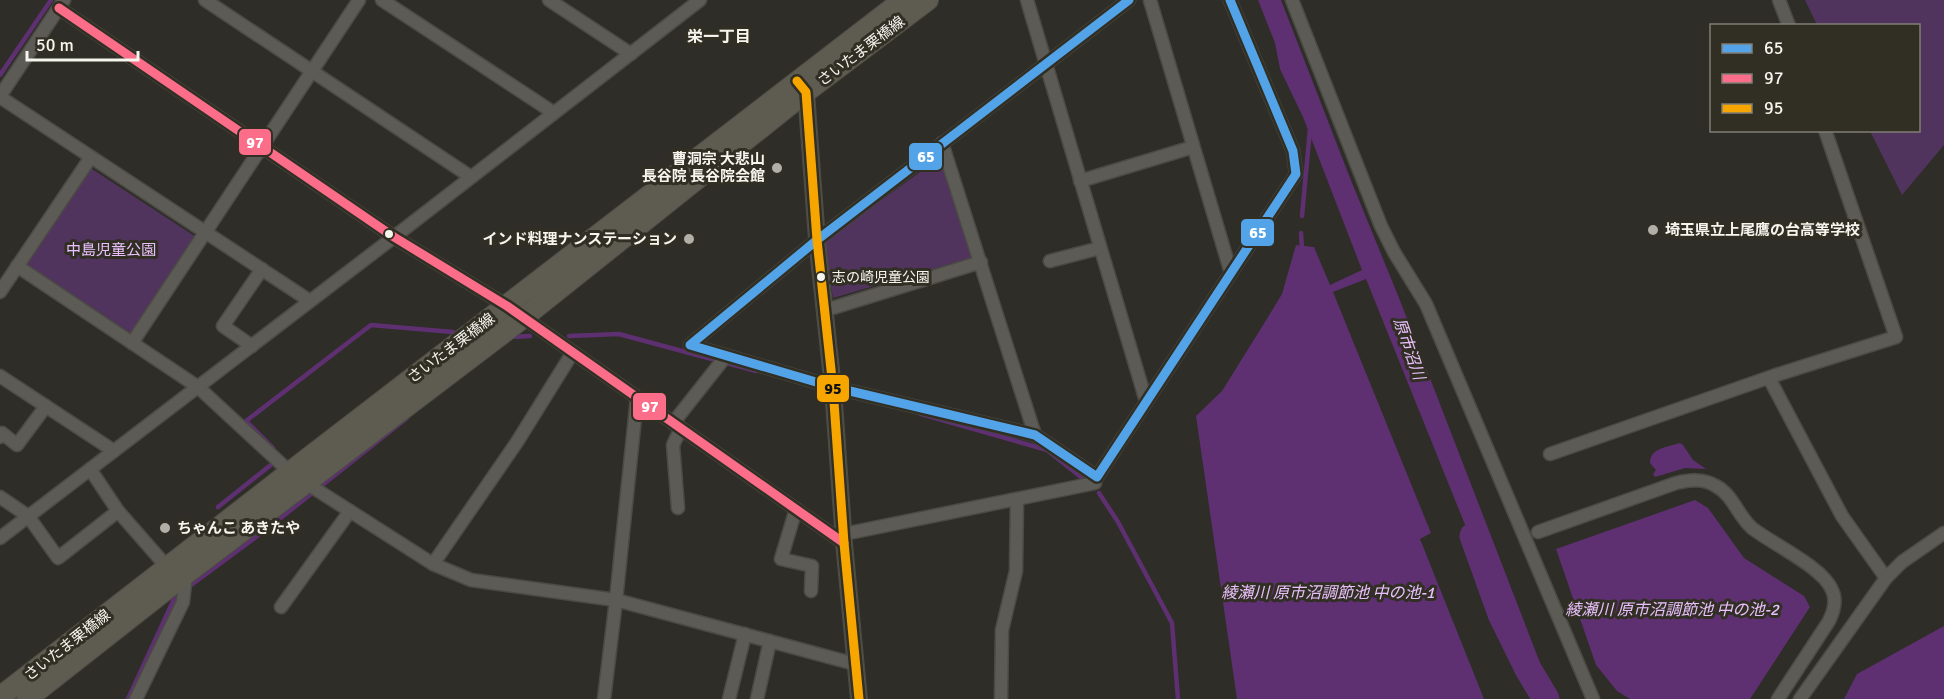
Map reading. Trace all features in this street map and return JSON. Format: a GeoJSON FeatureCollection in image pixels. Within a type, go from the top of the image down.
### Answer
{"type":"FeatureCollection","features":[{"type":"Feature","properties":{"kind":"main road","name":"さいたま栗橋線"},"geometry":{"type":"LineString","coordinates":[[27,699],[186,574],[523,318],[903,0]]}},
{"type":"Feature","properties":{"kind":"main road","name":"さいたま栗橋線"},"geometry":{"type":"LineString","coordinates":[[0,697],[167,567],[281,464],[507,306],[801,87],[928,0]]}},
{"type":"Feature","properties":{"kind":"street"},"geometry":{"type":"LineString","coordinates":[[206,0],[471,177]]}},
{"type":"Feature","properties":{"kind":"street"},"geometry":{"type":"LineString","coordinates":[[132,343],[207,233],[359,0]]}},
{"type":"Feature","properties":{"kind":"street"},"geometry":{"type":"LineString","coordinates":[[382,0],[554,113]]}},
{"type":"Feature","properties":{"kind":"street"},"geometry":{"type":"LineString","coordinates":[[549,0],[631,54]]}},
{"type":"Feature","properties":{"kind":"street"},"geometry":{"type":"LineString","coordinates":[[0,538],[700,0]]}},
{"type":"Feature","properties":{"kind":"street"},"geometry":{"type":"LineString","coordinates":[[1027,0],[1146,401]]}},
{"type":"Feature","properties":{"kind":"street"},"geometry":{"type":"LineString","coordinates":[[1129,0],[817,240],[690,345],[723,360],[833,390],[1035,435],[1097,477],[1296,174],[1293,151],[1230,0]]}},
{"type":"Feature","properties":{"kind":"street"},"geometry":{"type":"LineString","coordinates":[[1150,0],[1231,273]]}},
{"type":"Feature","properties":{"kind":"street"},"geometry":{"type":"LineString","coordinates":[[1292,0],[1381,226],[1426,304],[1593,699]]}},
{"type":"Feature","properties":{"kind":"street"},"geometry":{"type":"LineString","coordinates":[[1779,0],[1788,24]]}},
{"type":"Feature","properties":{"kind":"street"},"geometry":{"type":"LineString","coordinates":[[310,301],[0,97],[62,4],[261,147],[394,237],[507,306],[796,509],[844,539],[1095,483]]}},
{"type":"Feature","properties":{"kind":"street"},"geometry":{"type":"LineString","coordinates":[[801,87],[826,310],[859,699]]}},
{"type":"Feature","properties":{"kind":"street"},"geometry":{"type":"LineString","coordinates":[[1550,454],[1896,336],[1826,132]]}},
{"type":"Feature","properties":{"kind":"street"},"geometry":{"type":"LineString","coordinates":[[942,143],[1035,435]]}},
{"type":"Feature","properties":{"kind":"street"},"geometry":{"type":"LineString","coordinates":[[1080,181],[1193,147]]}},
{"type":"Feature","properties":{"kind":"street"},"geometry":{"type":"LineString","coordinates":[[0,292],[91,157]]}},
{"type":"Feature","properties":{"kind":"street"},"geometry":{"type":"LineString","coordinates":[[1050,261],[1100,248]]}},
{"type":"Feature","properties":{"kind":"street"},"geometry":{"type":"LineString","coordinates":[[826,310],[981,262]]}},
{"type":"Feature","properties":{"kind":"street"},"geometry":{"type":"LineString","coordinates":[[17,266],[198,387],[281,464]]}},
{"type":"Feature","properties":{"kind":"street"},"geometry":{"type":"LineString","coordinates":[[252,346],[223,326],[262,269]]}},
{"type":"Feature","properties":{"kind":"street"},"geometry":{"type":"LineString","coordinates":[[433,564],[517,442],[573,352]]}},
{"type":"Feature","properties":{"kind":"street"},"geometry":{"type":"LineString","coordinates":[[678,508],[673,445],[677,426],[723,360]]}},
{"type":"Feature","properties":{"kind":"street"},"geometry":{"type":"LineString","coordinates":[[0,376],[114,451]]}},
{"type":"Feature","properties":{"kind":"street"},"geometry":{"type":"LineString","coordinates":[[1769,378],[1842,516],[1886,578]]}},
{"type":"Feature","properties":{"kind":"street"},"geometry":{"type":"LineString","coordinates":[[604,699],[637,398]]}},
{"type":"Feature","properties":{"kind":"street"},"geometry":{"type":"LineString","coordinates":[[0,437],[2,434],[17,445],[45,406]]}},
{"type":"Feature","properties":{"kind":"street"},"geometry":{"type":"LineString","coordinates":[[90,470],[118,511],[167,567]]}},
{"type":"Feature","properties":{"kind":"street"},"geometry":{"type":"LineString","coordinates":[[1538,532],[1676,483],[1697,480],[1716,485],[1725,492],[1750,526],[1815,570],[1832,589],[1833,612],[1829,621],[1778,699]]}},
{"type":"Feature","properties":{"kind":"street"},"geometry":{"type":"LineString","coordinates":[[306,483],[433,564],[471,580],[616,600],[855,664]]}},
{"type":"Feature","properties":{"kind":"street"},"geometry":{"type":"LineString","coordinates":[[0,497],[28,516],[58,558],[118,511]]}},
{"type":"Feature","properties":{"kind":"street"},"geometry":{"type":"LineString","coordinates":[[1001,699],[1002,630],[1016,571],[1017,499]]}},
{"type":"Feature","properties":{"kind":"street"},"geometry":{"type":"LineString","coordinates":[[796,509],[781,559],[812,566],[811,591]]}},
{"type":"Feature","properties":{"kind":"street"},"geometry":{"type":"LineString","coordinates":[[281,607],[350,511]]}},
{"type":"Feature","properties":{"kind":"street"},"geometry":{"type":"LineString","coordinates":[[1800,699],[1886,578],[1902,562],[1944,533]]}},
{"type":"Feature","properties":{"kind":"street"},"geometry":{"type":"LineString","coordinates":[[136,699],[183,602],[186,574]]}},
{"type":"Feature","properties":{"kind":"street"},"geometry":{"type":"LineString","coordinates":[[729,699],[745,634]]}},
{"type":"Feature","properties":{"kind":"street"},"geometry":{"type":"LineString","coordinates":[[758,699],[770,641]]}},
{"type":"Feature","properties":{"kind":"green space"},"geometry":{"type":"Polygon","coordinates":[[[1805,0],[1944,0],[1944,145],[1902,195],[1870,132],[1920,132],[1920,24],[1817,24],[1805,0]]]}},
{"type":"Feature","properties":{"kind":"green space","name":"志の崎児童公園"},"geometry":{"type":"Polygon","coordinates":[[[942,156],[974,257],[833,298],[824,242],[942,156]]]}},
{"type":"Feature","properties":{"kind":"green space","name":"中島児童公園"},"geometry":{"type":"Polygon","coordinates":[[[89,167],[196,237],[132,334],[26,264],[89,167]]]}},
{"type":"Feature","properties":{"kind":"water","name":"綾瀬川 原市沼調節池 中の池-1"},"geometry":{"type":"Polygon","coordinates":[[[1258,0],[1281,0],[1554,699],[1538,699],[1525,661],[1474,547],[1366,279],[1333,292],[1431,533],[1420,539],[1484,699],[1237,699],[1196,416],[1222,391],[1282,294],[1296,245],[1314,247],[1330,285],[1362,270],[1303,117],[1280,69],[1275,43],[1258,0]]]}},
{"type":"Feature","properties":{"kind":"water"},"geometry":{"type":"Polygon","coordinates":[[[1680,443],[1693,460],[1706,469],[1685,468],[1655,477],[1653,474],[1656,470],[1650,463],[1653,454],[1660,449],[1680,443]]]}},
{"type":"Feature","properties":{"kind":"water","name":"綾瀬川 原市沼調節池 中の池-2"},"geometry":{"type":"Polygon","coordinates":[[[1695,500],[1708,508],[1744,558],[1804,596],[1810,607],[1750,699],[1630,699],[1617,691],[1596,665],[1556,549],[1695,500]]]}},
{"type":"Feature","properties":{"kind":"water"},"geometry":{"type":"Polygon","coordinates":[[[1944,626],[1944,699],[1844,699],[1857,674],[1944,626]]]}},
{"type":"Feature","properties":{"kind":"waterway"},"geometry":{"type":"LineString","coordinates":[[0,75],[51,0]]}},
{"type":"Feature","properties":{"kind":"waterway"},"geometry":{"type":"LineString","coordinates":[[1302,216],[1310,129]]}},
{"type":"Feature","properties":{"kind":"waterway"},"geometry":{"type":"LineString","coordinates":[[1301,233],[1302,249]]}},
{"type":"Feature","properties":{"kind":"waterway"},"geometry":{"type":"LineString","coordinates":[[273,448],[246,421],[371,325],[453,332]]}},
{"type":"Feature","properties":{"kind":"waterway"},"geometry":{"type":"LineString","coordinates":[[569,336],[619,334],[756,371]]}},
{"type":"Feature","properties":{"kind":"waterway"},"geometry":{"type":"LineString","coordinates":[[511,337],[530,336]]}},
{"type":"Feature","properties":{"kind":"waterway"},"geometry":{"type":"LineString","coordinates":[[921,414],[1047,450],[1082,478]]}},
{"type":"Feature","properties":{"kind":"waterway"},"geometry":{"type":"LineString","coordinates":[[128,699],[175,597],[268,528],[407,418]]}},
{"type":"Feature","properties":{"kind":"waterway"},"geometry":{"type":"LineString","coordinates":[[218,507],[277,460]]}},
{"type":"Feature","properties":{"kind":"waterway"},"geometry":{"type":"LineString","coordinates":[[1099,493],[1118,522],[1172,623],[1178,699]]}},
{"type":"Feature","properties":{"kind":"waterway","name":"原市沼川"},"geometry":{"type":"LineString","coordinates":[[1473,536],[1501,614],[1528,669],[1546,699]]}},
{"type":"Feature","properties":{"kind":"transit line","name":"65"},"geometry":{"type":"LineString","coordinates":[[1129,0],[817,240],[690,345],[833,387],[1035,435],[1097,477],[1296,174],[1293,151],[1230,0]]}},
{"type":"Feature","properties":{"kind":"transit line","name":"97"},"geometry":{"type":"LineString","coordinates":[[59,8],[394,237],[507,306],[844,543]]}},
{"type":"Feature","properties":{"kind":"transit line","name":"95"},"geometry":{"type":"LineString","coordinates":[[797,81],[806,92],[817,240],[833,388],[844,543],[859,699]]}},
{"type":"Feature","properties":{"kind":"place","name":"曹洞宗 大悲山 長谷院 長谷院会館"},"geometry":{"type":"Point","coordinates":[777,168]}},
{"type":"Feature","properties":{"kind":"place","name":"埼玉県立上尾鷹の台高等学校"},"geometry":{"type":"Point","coordinates":[1653,230]}},
{"type":"Feature","properties":{"kind":"place","name":"インド料理ナンステーション"},"geometry":{"type":"Point","coordinates":[689,239]}},
{"type":"Feature","properties":{"kind":"place","name":"志の崎児童公園"},"geometry":{"type":"Point","coordinates":[821,277]}},
{"type":"Feature","properties":{"kind":"place","name":"ちゃんこ あきたや"},"geometry":{"type":"Point","coordinates":[165,528]}},
{"type":"Feature","properties":{"kind":"district","name":"栄一丁目"},"geometry":{"type":"Point","coordinates":[719,37]}}]}
